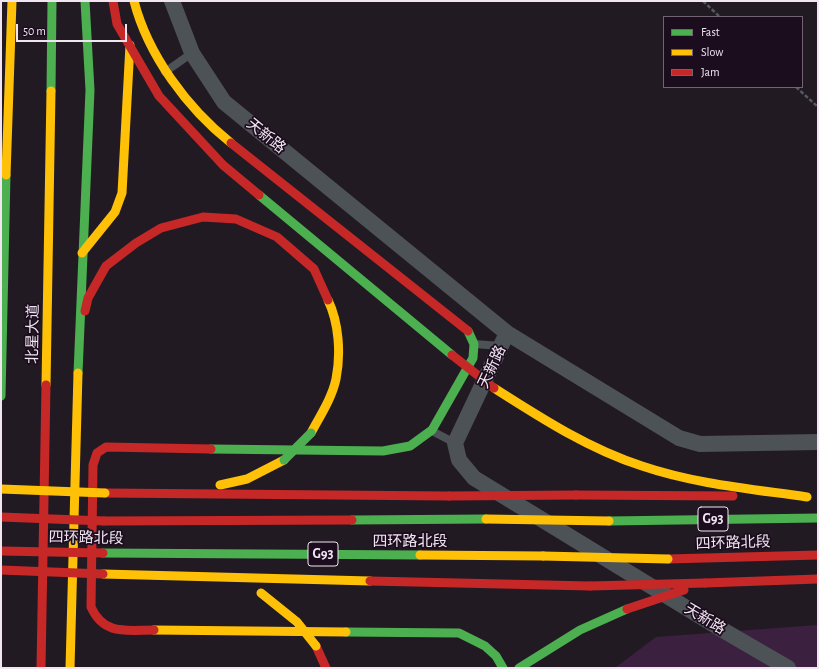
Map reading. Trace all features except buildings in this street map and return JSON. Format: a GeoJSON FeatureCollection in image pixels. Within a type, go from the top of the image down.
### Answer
{"type":"FeatureCollection","features":[{"type":"Feature","properties":{"kind":"main road","name":"北星大道"},"geometry":{"type":"LineString","coordinates":[[1,396],[7,119],[12,1]]}},
{"type":"Feature","properties":{"kind":"main road","name":"北星大道"},"geometry":{"type":"LineString","coordinates":[[41,668],[52,1]]}},
{"type":"Feature","properties":{"kind":"main road"},"geometry":{"type":"LineString","coordinates":[[70,668],[82,253],[90,90],[85,1]]}},
{"type":"Feature","properties":{"kind":"main road"},"geometry":{"type":"LineString","coordinates":[[113,1],[117,24],[158,96],[223,165],[452,356],[494,388],[549,424],[611,455],[665,473],[727,485],[807,497]]}},
{"type":"Feature","properties":{"kind":"main road"},"geometry":{"type":"LineString","coordinates":[[134,1],[137,13],[149,41],[165,72],[212,128],[459,322],[468,330],[474,344],[473,358],[432,430],[410,446],[383,451],[106,447],[97,453],[93,465],[91,607],[97,621],[106,628],[117,630],[459,633],[480,642],[501,661],[503,668]]}},
{"type":"Feature","properties":{"kind":"main road"},"geometry":{"type":"LineString","coordinates":[[82,253],[115,212],[122,193],[130,45]]}},
{"type":"Feature","properties":{"kind":"main road"},"geometry":{"type":"LineString","coordinates":[[79,341],[88,298],[106,266],[136,243],[161,228],[203,217],[236,219],[277,237],[314,269],[335,315],[338,349],[336,380],[327,403],[311,434],[284,460],[247,479],[184,493]]}},
{"type":"Feature","properties":{"kind":"main road"},"geometry":{"type":"LineString","coordinates":[[1,489],[106,493],[449,496],[818,496]]}},
{"type":"Feature","properties":{"kind":"main road","name":"四环路北段"},"geometry":{"type":"LineString","coordinates":[[1,517],[104,520],[486,519],[609,521],[818,518]]}},
{"type":"Feature","properties":{"kind":"main road","name":"四环路北段"},"geometry":{"type":"LineString","coordinates":[[1,551],[543,556],[668,559],[818,555]]}},
{"type":"Feature","properties":{"kind":"main road"},"geometry":{"type":"LineString","coordinates":[[1,570],[102,574],[203,575],[590,586],[818,579]]}},
{"type":"Feature","properties":{"kind":"main road"},"geometry":{"type":"LineString","coordinates":[[203,575],[239,586]]}},
{"type":"Feature","properties":{"kind":"main road"},"geometry":{"type":"LineString","coordinates":[[521,666],[580,630],[627,609],[705,583]]}},
{"type":"Feature","properties":{"kind":"main road"},"geometry":{"type":"LineString","coordinates":[[257,592],[296,622],[316,646],[326,668]]}},
{"type":"Feature","properties":{"kind":"street","name":"天新路"},"geometry":{"type":"LineString","coordinates":[[172,1],[192,52],[224,102],[504,340],[455,443],[459,460],[474,478],[721,629],[788,668]]}},
{"type":"Feature","properties":{"kind":"street"},"geometry":{"type":"LineString","coordinates":[[504,340],[680,438],[700,444],[818,442]]}},
{"type":"Feature","properties":{"kind":"lane"},"geometry":{"type":"LineString","coordinates":[[165,72],[192,52]]}},
{"type":"Feature","properties":{"kind":"lane"},"geometry":{"type":"LineString","coordinates":[[474,344],[504,340]]}},
{"type":"Feature","properties":{"kind":"lane"},"geometry":{"type":"LineString","coordinates":[[432,430],[455,443]]}},
{"type":"Feature","properties":{"kind":"path"},"geometry":{"type":"LineString","coordinates":[[703,1],[719,16]]}},
{"type":"Feature","properties":{"kind":"path"},"geometry":{"type":"LineString","coordinates":[[797,88],[818,107]]}},
{"type":"Feature","properties":{"kind":"shaded area"},"geometry":{"type":"Polygon","coordinates":[[[818,625],[818,668],[615,668],[656,637],[818,625]]]}},
{"type":"Feature","properties":{"kind":"traffic: fast"},"geometry":{"type":"LineString","coordinates":[[51,91],[52,1]]}},
{"type":"Feature","properties":{"kind":"traffic: fast"},"geometry":{"type":"LineString","coordinates":[[78,373],[90,90],[85,1]]}},
{"type":"Feature","properties":{"kind":"traffic: fast"},"geometry":{"type":"LineString","coordinates":[[1,396],[6,175]]}},
{"type":"Feature","properties":{"kind":"traffic: fast"},"geometry":{"type":"LineString","coordinates":[[259,195],[452,355]]}},
{"type":"Feature","properties":{"kind":"traffic: fast"},"geometry":{"type":"LineString","coordinates":[[211,449],[383,451],[410,446],[432,430],[473,358],[474,344],[468,331]]}},
{"type":"Feature","properties":{"kind":"traffic: fast"},"geometry":{"type":"LineString","coordinates":[[284,460],[311,433]]}},
{"type":"Feature","properties":{"kind":"traffic: fast"},"geometry":{"type":"LineString","coordinates":[[609,521],[818,518]]}},
{"type":"Feature","properties":{"kind":"traffic: fast"},"geometry":{"type":"LineString","coordinates":[[352,520],[486,519]]}},
{"type":"Feature","properties":{"kind":"traffic: fast"},"geometry":{"type":"LineString","coordinates":[[103,553],[420,555]]}},
{"type":"Feature","properties":{"kind":"traffic: fast"},"geometry":{"type":"LineString","coordinates":[[519,668],[580,630],[627,609]]}},
{"type":"Feature","properties":{"kind":"traffic: fast"},"geometry":{"type":"LineString","coordinates":[[346,632],[459,633],[485,646],[496,656],[503,668]]}},
{"type":"Feature","properties":{"kind":"traffic: slow"},"geometry":{"type":"LineString","coordinates":[[6,175],[12,1]]}},
{"type":"Feature","properties":{"kind":"traffic: slow"},"geometry":{"type":"LineString","coordinates":[[134,1],[140,21],[149,41],[171,79],[199,114],[231,143]]}},
{"type":"Feature","properties":{"kind":"traffic: slow"},"geometry":{"type":"LineString","coordinates":[[82,253],[115,212],[122,193],[130,45]]}},
{"type":"Feature","properties":{"kind":"traffic: slow"},"geometry":{"type":"LineString","coordinates":[[46,385],[51,91]]}},
{"type":"Feature","properties":{"kind":"traffic: slow"},"geometry":{"type":"LineString","coordinates":[[311,433],[332,393],[338,369],[339,349],[337,329],[328,300]]}},
{"type":"Feature","properties":{"kind":"traffic: slow"},"geometry":{"type":"LineString","coordinates":[[70,668],[78,373]]}},
{"type":"Feature","properties":{"kind":"traffic: slow"},"geometry":{"type":"LineString","coordinates":[[494,388],[584,442],[642,466],[703,482],[807,497]]}},
{"type":"Feature","properties":{"kind":"traffic: slow"},"geometry":{"type":"LineString","coordinates":[[220,485],[247,479],[284,460]]}},
{"type":"Feature","properties":{"kind":"traffic: slow"},"geometry":{"type":"LineString","coordinates":[[1,489],[105,493]]}},
{"type":"Feature","properties":{"kind":"traffic: slow"},"geometry":{"type":"LineString","coordinates":[[486,519],[609,521]]}},
{"type":"Feature","properties":{"kind":"traffic: slow"},"geometry":{"type":"LineString","coordinates":[[420,555],[543,556]]}},
{"type":"Feature","properties":{"kind":"traffic: slow"},"geometry":{"type":"LineString","coordinates":[[543,556],[668,559]]}},
{"type":"Feature","properties":{"kind":"traffic: slow"},"geometry":{"type":"LineString","coordinates":[[103,574],[370,581]]}},
{"type":"Feature","properties":{"kind":"traffic: slow"},"geometry":{"type":"LineString","coordinates":[[261,593],[297,622],[316,646]]}},
{"type":"Feature","properties":{"kind":"traffic: slow"},"geometry":{"type":"LineString","coordinates":[[154,630],[346,632]]}},
{"type":"Feature","properties":{"kind":"traffic: jam"},"geometry":{"type":"LineString","coordinates":[[113,1],[117,24],[159,96],[223,165],[259,195]]}},
{"type":"Feature","properties":{"kind":"traffic: jam"},"geometry":{"type":"LineString","coordinates":[[231,143],[468,331]]}},
{"type":"Feature","properties":{"kind":"traffic: jam"},"geometry":{"type":"LineString","coordinates":[[85,311],[88,298],[106,266],[136,243],[161,228],[203,217],[236,219],[277,237],[314,269],[328,300]]}},
{"type":"Feature","properties":{"kind":"traffic: jam"},"geometry":{"type":"LineString","coordinates":[[452,355],[494,388]]}},
{"type":"Feature","properties":{"kind":"traffic: jam"},"geometry":{"type":"LineString","coordinates":[[41,668],[46,385]]}},
{"type":"Feature","properties":{"kind":"traffic: jam"},"geometry":{"type":"LineString","coordinates":[[154,630],[126,630],[110,627],[96,616],[91,607],[93,465],[97,453],[106,447],[211,449]]}},
{"type":"Feature","properties":{"kind":"traffic: jam"},"geometry":{"type":"LineString","coordinates":[[105,493],[449,496]]}},
{"type":"Feature","properties":{"kind":"traffic: jam"},"geometry":{"type":"LineString","coordinates":[[576,495],[733,496]]}},
{"type":"Feature","properties":{"kind":"traffic: jam"},"geometry":{"type":"LineString","coordinates":[[449,496],[576,495]]}},
{"type":"Feature","properties":{"kind":"traffic: jam"},"geometry":{"type":"LineString","coordinates":[[1,517],[104,521]]}},
{"type":"Feature","properties":{"kind":"traffic: jam"},"geometry":{"type":"LineString","coordinates":[[104,521],[352,520]]}},
{"type":"Feature","properties":{"kind":"traffic: jam"},"geometry":{"type":"LineString","coordinates":[[1,551],[103,553]]}},
{"type":"Feature","properties":{"kind":"traffic: jam"},"geometry":{"type":"LineString","coordinates":[[668,559],[818,555]]}},
{"type":"Feature","properties":{"kind":"traffic: jam"},"geometry":{"type":"LineString","coordinates":[[1,570],[103,574]]}},
{"type":"Feature","properties":{"kind":"traffic: jam"},"geometry":{"type":"LineString","coordinates":[[705,583],[818,579]]}},
{"type":"Feature","properties":{"kind":"traffic: jam"},"geometry":{"type":"LineString","coordinates":[[370,581],[590,586]]}},
{"type":"Feature","properties":{"kind":"traffic: jam"},"geometry":{"type":"LineString","coordinates":[[590,586],[705,583]]}},
{"type":"Feature","properties":{"kind":"traffic: jam"},"geometry":{"type":"LineString","coordinates":[[627,609],[684,590]]}},
{"type":"Feature","properties":{"kind":"traffic: jam"},"geometry":{"type":"LineString","coordinates":[[316,646],[326,668]]}}]}
